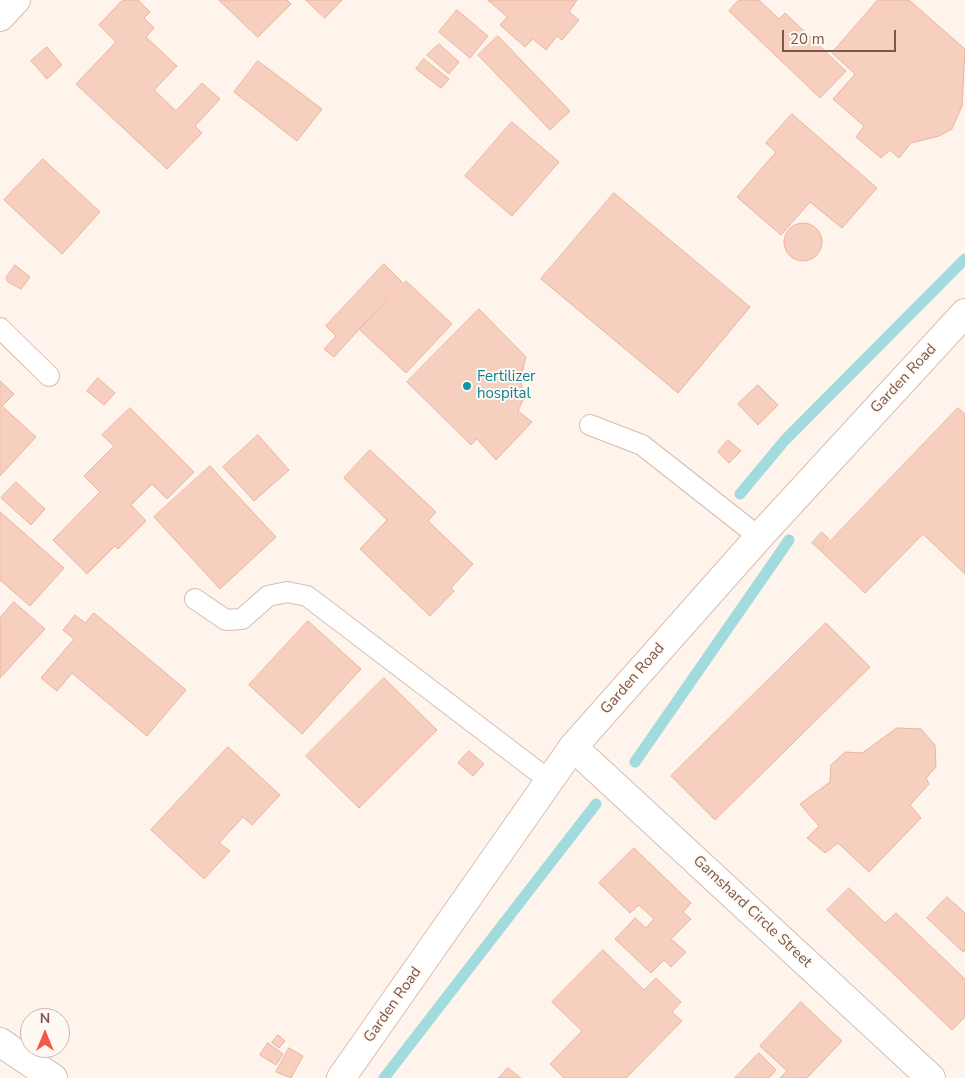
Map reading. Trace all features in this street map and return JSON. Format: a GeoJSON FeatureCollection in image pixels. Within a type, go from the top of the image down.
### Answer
{"type":"FeatureCollection","features":[{"type":"Feature","properties":{"kind":"street"},"geometry":{"type":"LineString","coordinates":[[0,18],[16,0]]}},
{"type":"Feature","properties":{"kind":"street","name":"Garden Road"},"geometry":{"type":"LineString","coordinates":[[341,1078],[574,747],[759,537],[965,313]]}},
{"type":"Feature","properties":{"kind":"street","name":"Gamshard Circle Street"},"geometry":{"type":"LineString","coordinates":[[574,747],[931,1078]]}},
{"type":"Feature","properties":{"kind":"street"},"geometry":{"type":"LineString","coordinates":[[0,1042],[52,1078]]}},
{"type":"Feature","properties":{"kind":"lane"},"geometry":{"type":"LineString","coordinates":[[0,328],[49,376]]}},
{"type":"Feature","properties":{"kind":"lane"},"geometry":{"type":"LineString","coordinates":[[590,425],[642,445],[759,537]]}},
{"type":"Feature","properties":{"kind":"lane"},"geometry":{"type":"LineString","coordinates":[[195,600],[226,620],[242,619],[268,596],[286,592],[307,596],[550,781]]}},
{"type":"Feature","properties":{"kind":"building"},"geometry":{"type":"Polygon","coordinates":[[[123,0],[138,0],[150,12],[144,18],[154,28],[146,37],[177,66],[154,90],[176,111],[202,83],[220,99],[195,126],[202,133],[167,169],[76,84],[116,42],[99,25],[123,0]]]}},
{"type":"Feature","properties":{"kind":"building"},"geometry":{"type":"Polygon","coordinates":[[[219,0],[287,0],[291,4],[258,37],[219,0]]]}},
{"type":"Feature","properties":{"kind":"building"},"geometry":{"type":"Polygon","coordinates":[[[306,0],[342,0],[325,18],[306,0]]]}},
{"type":"Feature","properties":{"kind":"building"},"geometry":{"type":"Polygon","coordinates":[[[488,0],[577,0],[569,12],[579,20],[562,40],[557,36],[546,50],[533,39],[525,47],[500,25],[507,17],[488,0]]]}},
{"type":"Feature","properties":{"kind":"building"},"geometry":{"type":"Polygon","coordinates":[[[739,0],[759,0],[779,19],[785,13],[846,71],[820,98],[729,11],[739,0]]]}},
{"type":"Feature","properties":{"kind":"building"},"geometry":{"type":"Polygon","coordinates":[[[878,0],[909,0],[965,49],[962,106],[952,129],[939,136],[911,143],[899,158],[890,150],[881,158],[856,137],[864,126],[833,99],[855,74],[832,53],[878,0]]]}},
{"type":"Feature","properties":{"kind":"building"},"geometry":{"type":"Polygon","coordinates":[[[457,10],[488,36],[470,58],[439,32],[457,10]]]}},
{"type":"Feature","properties":{"kind":"building"},"geometry":{"type":"Polygon","coordinates":[[[498,36],[570,111],[550,130],[478,55],[498,36]]]}},
{"type":"Feature","properties":{"kind":"building"},"geometry":{"type":"Polygon","coordinates":[[[439,44],[459,62],[449,74],[427,55],[439,44]]]}},
{"type":"Feature","properties":{"kind":"building"},"geometry":{"type":"Polygon","coordinates":[[[47,47],[62,65],[47,79],[31,61],[47,47]]]}},
{"type":"Feature","properties":{"kind":"building"},"geometry":{"type":"Polygon","coordinates":[[[424,59],[449,79],[441,88],[416,69],[424,59]]]}},
{"type":"Feature","properties":{"kind":"building"},"geometry":{"type":"Polygon","coordinates":[[[258,61],[322,109],[297,141],[234,92],[258,61]]]}},
{"type":"Feature","properties":{"kind":"building"},"geometry":{"type":"Polygon","coordinates":[[[792,114],[877,188],[842,228],[810,202],[781,235],[737,197],[776,152],[766,143],[792,114]]]}},
{"type":"Feature","properties":{"kind":"building"},"geometry":{"type":"Polygon","coordinates":[[[512,122],[559,162],[512,216],[465,176],[512,122]]]}},
{"type":"Feature","properties":{"kind":"building"},"geometry":{"type":"Polygon","coordinates":[[[43,159],[100,212],[62,254],[4,200],[43,159]]]}},
{"type":"Feature","properties":{"kind":"building"},"geometry":{"type":"Polygon","coordinates":[[[614,193],[750,307],[678,393],[541,279],[614,193]]]}},
{"type":"Feature","properties":{"kind":"building"},"geometry":{"type":"Polygon","coordinates":[[[803,223],[810,224],[816,229],[821,235],[821,249],[816,255],[810,260],[803,261],[796,260],[790,255],[785,249],[784,242],[785,235],[790,229],[796,224],[803,223]]]}},
{"type":"Feature","properties":{"kind":"building"},"geometry":{"type":"Polygon","coordinates":[[[384,264],[402,282],[334,357],[324,349],[336,336],[326,326],[384,264]]]}},
{"type":"Feature","properties":{"kind":"building"},"geometry":{"type":"Polygon","coordinates":[[[15,265],[30,277],[21,289],[8,282],[6,278],[15,265]]]}},
{"type":"Feature","properties":{"kind":"building"},"geometry":{"type":"Polygon","coordinates":[[[406,281],[452,324],[406,373],[360,330],[406,281]]]}},
{"type":"Feature","properties":{"kind":"building","name":"Fertilizer hospital"},"geometry":{"type":"Polygon","coordinates":[[[479,309],[526,357],[521,377],[523,400],[518,411],[532,422],[496,460],[477,439],[471,445],[407,382],[479,309]]]}},
{"type":"Feature","properties":{"kind":"building"},"geometry":{"type":"Polygon","coordinates":[[[98,378],[115,393],[104,405],[87,391],[98,378]]]}},
{"type":"Feature","properties":{"kind":"building"},"geometry":{"type":"Polygon","coordinates":[[[0,381],[14,394],[2,406],[36,437],[0,476],[0,381]]]}},
{"type":"Feature","properties":{"kind":"building"},"geometry":{"type":"Polygon","coordinates":[[[758,385],[778,405],[758,425],[738,404],[758,385]]]}},
{"type":"Feature","properties":{"kind":"building"},"geometry":{"type":"Polygon","coordinates":[[[130,408],[194,472],[167,499],[152,484],[131,505],[146,521],[118,549],[115,546],[87,574],[53,540],[100,492],[84,476],[114,446],[102,435],[130,408]]]}},
{"type":"Feature","properties":{"kind":"building"},"geometry":{"type":"Polygon","coordinates":[[[958,408],[965,414],[965,574],[923,534],[865,593],[821,551],[958,408]]]}},
{"type":"Feature","properties":{"kind":"building"},"geometry":{"type":"Polygon","coordinates":[[[258,435],[289,470],[254,501],[223,467],[258,435]]]}},
{"type":"Feature","properties":{"kind":"building"},"geometry":{"type":"Polygon","coordinates":[[[728,440],[741,451],[729,463],[718,452],[728,440]]]}},
{"type":"Feature","properties":{"kind":"building"},"geometry":{"type":"Polygon","coordinates":[[[370,450],[436,512],[428,521],[473,564],[451,588],[454,591],[430,616],[360,549],[387,520],[344,478],[370,450]]]}},
{"type":"Feature","properties":{"kind":"building"},"geometry":{"type":"Polygon","coordinates":[[[210,466],[276,537],[220,589],[154,517],[210,466]]]}},
{"type":"Feature","properties":{"kind":"building"},"geometry":{"type":"Polygon","coordinates":[[[16,482],[45,509],[31,525],[1,498],[16,482]]]}},
{"type":"Feature","properties":{"kind":"building"},"geometry":{"type":"Polygon","coordinates":[[[0,512],[64,568],[30,606],[0,580],[0,512]]]}},
{"type":"Feature","properties":{"kind":"building"},"geometry":{"type":"Polygon","coordinates":[[[822,532],[829,539],[820,550],[812,543],[822,532]]]}},
{"type":"Feature","properties":{"kind":"building"},"geometry":{"type":"Polygon","coordinates":[[[14,602],[45,629],[0,678],[0,618],[14,602]]]}},
{"type":"Feature","properties":{"kind":"building"},"geometry":{"type":"Polygon","coordinates":[[[94,613],[186,690],[147,736],[72,673],[57,691],[41,678],[74,639],[63,630],[75,615],[85,623],[94,613]]]}},
{"type":"Feature","properties":{"kind":"building"},"geometry":{"type":"Polygon","coordinates":[[[308,621],[361,669],[302,734],[249,685],[308,621]]]}},
{"type":"Feature","properties":{"kind":"building"},"geometry":{"type":"Polygon","coordinates":[[[826,623],[870,667],[715,820],[671,776],[826,623]]]}},
{"type":"Feature","properties":{"kind":"building"},"geometry":{"type":"Polygon","coordinates":[[[384,678],[437,730],[359,808],[306,756],[384,678]]]}},
{"type":"Feature","properties":{"kind":"building"},"geometry":{"type":"Polygon","coordinates":[[[897,728],[921,729],[935,745],[936,767],[926,778],[929,784],[910,805],[921,818],[869,872],[838,843],[825,853],[807,838],[819,826],[800,804],[830,782],[831,765],[845,752],[862,753],[897,728]]]}},
{"type":"Feature","properties":{"kind":"building"},"geometry":{"type":"Polygon","coordinates":[[[228,747],[280,795],[252,825],[243,817],[219,843],[230,851],[204,879],[151,830],[228,747]]]}},
{"type":"Feature","properties":{"kind":"building"},"geometry":{"type":"Polygon","coordinates":[[[469,751],[484,764],[473,776],[458,763],[469,751]]]}},
{"type":"Feature","properties":{"kind":"building"},"geometry":{"type":"Polygon","coordinates":[[[634,848],[691,903],[683,912],[691,919],[671,939],[686,952],[671,967],[664,960],[651,973],[615,939],[635,918],[646,928],[654,919],[639,905],[630,913],[599,883],[634,848]]]}},
{"type":"Feature","properties":{"kind":"building"},"geometry":{"type":"Polygon","coordinates":[[[849,888],[885,923],[896,913],[965,979],[965,1017],[952,1030],[827,910],[849,888]]]}},
{"type":"Feature","properties":{"kind":"building"},"geometry":{"type":"Polygon","coordinates":[[[947,897],[965,913],[965,950],[963,952],[927,918],[947,897]]]}},
{"type":"Feature","properties":{"kind":"building"},"geometry":{"type":"Polygon","coordinates":[[[603,950],[644,990],[656,978],[681,1002],[672,1012],[682,1021],[626,1078],[564,1078],[550,1064],[582,1031],[552,1002],[603,950]]]}},
{"type":"Feature","properties":{"kind":"building"},"geometry":{"type":"Polygon","coordinates":[[[801,1002],[842,1041],[807,1078],[780,1078],[787,1071],[760,1046],[801,1002]]]}},
{"type":"Feature","properties":{"kind":"building"},"geometry":{"type":"Polygon","coordinates":[[[278,1035],[285,1041],[279,1048],[272,1043],[278,1035]]]}},
{"type":"Feature","properties":{"kind":"building"},"geometry":{"type":"Polygon","coordinates":[[[268,1043],[283,1054],[276,1065],[260,1055],[268,1043]]]}},
{"type":"Feature","properties":{"kind":"building"},"geometry":{"type":"Polygon","coordinates":[[[289,1048],[303,1056],[291,1078],[276,1072],[289,1048]]]}},
{"type":"Feature","properties":{"kind":"building"},"geometry":{"type":"Polygon","coordinates":[[[759,1053],[776,1070],[769,1078],[735,1078],[759,1053]]]}},
{"type":"Feature","properties":{"kind":"building"},"geometry":{"type":"Polygon","coordinates":[[[508,1068],[521,1078],[499,1078],[508,1068]]]}},
{"type":"Feature","properties":{"kind":"waterway"},"geometry":{"type":"LineString","coordinates":[[740,494],[785,440],[965,259]]}},
{"type":"Feature","properties":{"kind":"waterway"},"geometry":{"type":"LineString","coordinates":[[635,762],[789,540]]}},
{"type":"Feature","properties":{"kind":"waterway"},"geometry":{"type":"LineString","coordinates":[[384,1078],[596,804]]}},
{"type":"Feature","properties":{"kind":"place","name":"Fertilizer hospital"},"geometry":{"type":"Point","coordinates":[467,386]}}]}
